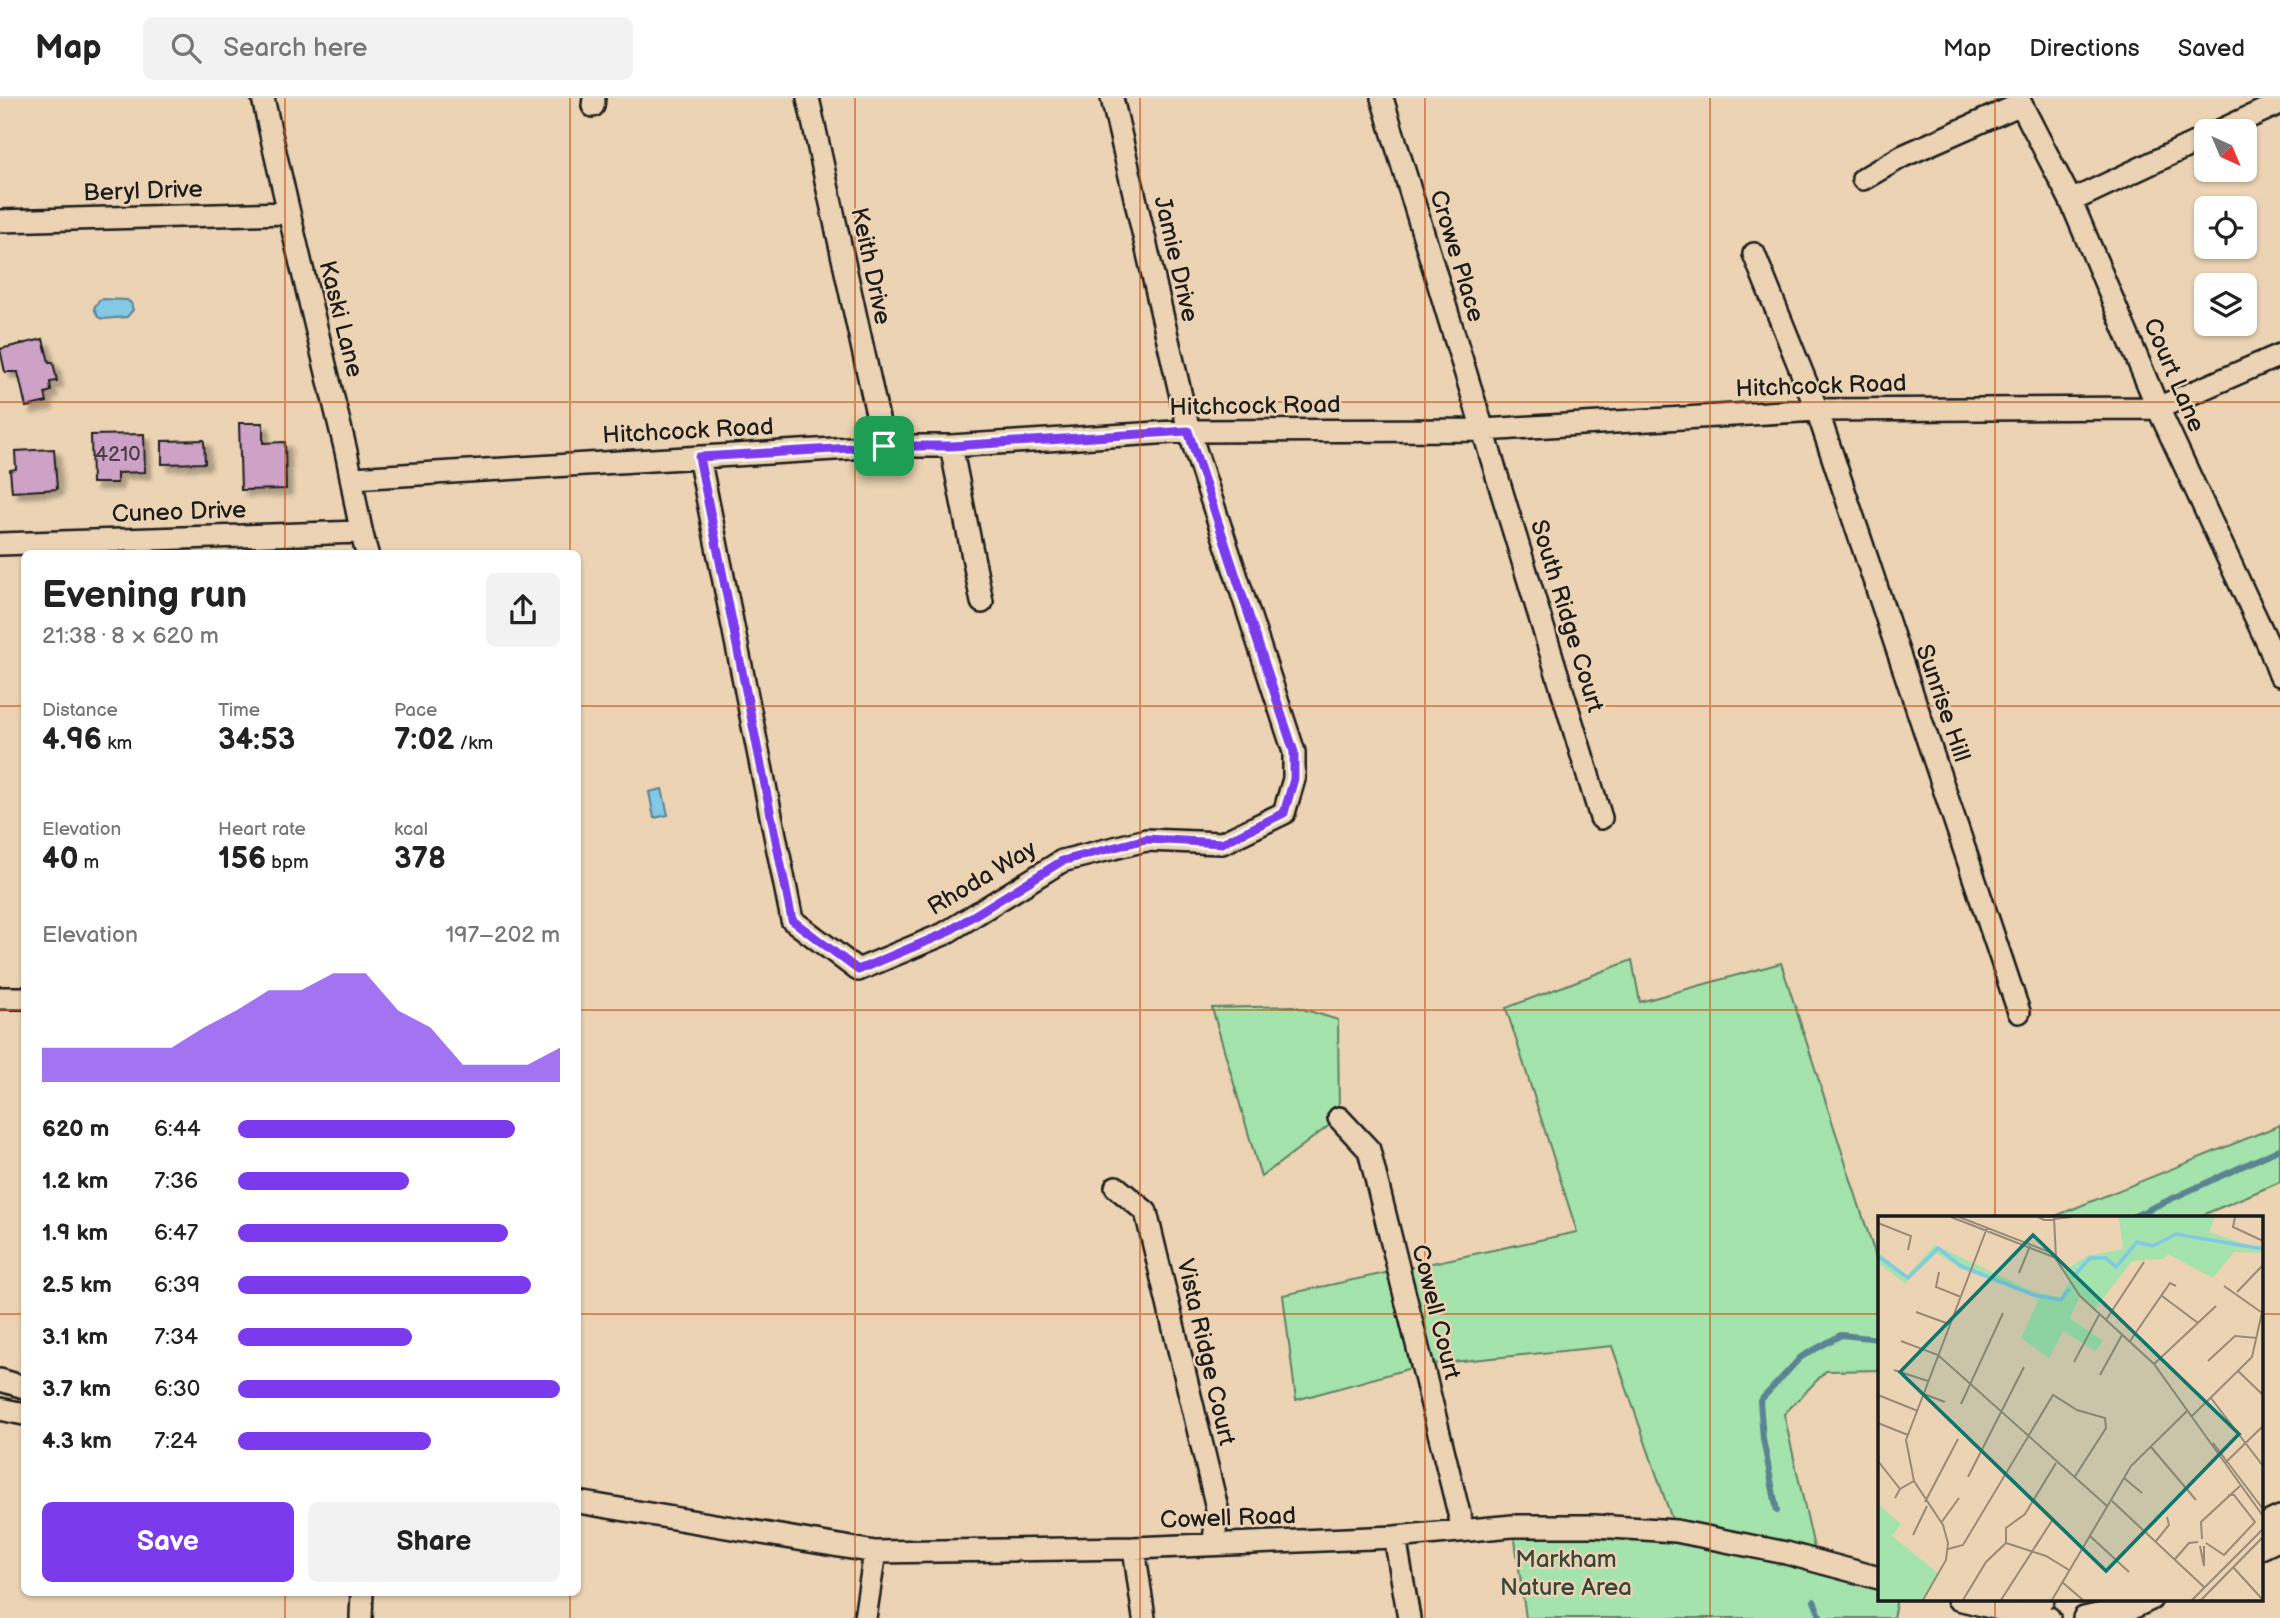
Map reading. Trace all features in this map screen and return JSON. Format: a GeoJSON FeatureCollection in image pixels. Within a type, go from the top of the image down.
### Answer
{"type":"FeatureCollection","features":[{"type":"Feature","properties":{"kind":"street","name":"Kaski Lane"},"geometry":{"type":"LineString","coordinates":[[263,98],[288,213],[353,478],[360,531],[366,550]]}},
{"type":"Feature","properties":{"kind":"street","name":"Keith Drive"},"geometry":{"type":"LineString","coordinates":[[808,98],[884,446]]}},
{"type":"Feature","properties":{"kind":"street","name":"Jamie Drive"},"geometry":{"type":"LineString","coordinates":[[1112,98],[1188,431]]}},
{"type":"Feature","properties":{"kind":"street","name":"Crowe Place"},"geometry":{"type":"LineString","coordinates":[[1382,98],[1482,430]]}},
{"type":"Feature","properties":{"kind":"street"},"geometry":{"type":"LineString","coordinates":[[1863,178],[2019,101]]}},
{"type":"Feature","properties":{"kind":"street","name":"Court Lane"},"geometry":{"type":"LineString","coordinates":[[2019,101],[2071,201],[2158,408],[2275,643],[2280,674]]}},
{"type":"Feature","properties":{"kind":"street"},"geometry":{"type":"LineString","coordinates":[[2245,119],[2280,103]]}},
{"type":"Feature","properties":{"kind":"street"},"geometry":{"type":"LineString","coordinates":[[2071,201],[2194,143]]}},
{"type":"Feature","properties":{"kind":"street","name":"Beryl Drive"},"geometry":{"type":"LineString","coordinates":[[0,221],[288,213]]}},
{"type":"Feature","properties":{"kind":"street","name":"Sunrise Hill"},"geometry":{"type":"LineString","coordinates":[[1754,254],[1817,410],[2020,1012]]}},
{"type":"Feature","properties":{"kind":"street"},"geometry":{"type":"LineString","coordinates":[[2158,408],[2280,355]]}},
{"type":"Feature","properties":{"kind":"street","name":"Hitchcock Road"},"geometry":{"type":"LineString","coordinates":[[353,478],[884,446],[951,446],[1188,431],[1482,430],[1817,410],[2158,408]]}},
{"type":"Feature","properties":{"kind":"street","name":"South Ridge Court"},"geometry":{"type":"LineString","coordinates":[[1482,430],[1601,818]]}},
{"type":"Feature","properties":{"kind":"street","name":"Rhoda Way"},"geometry":{"type":"LineString","coordinates":[[699,457],[792,920],[858,970],[944,934],[1062,861],[1146,839],[1222,843],[1284,813],[1294,779],[1294,752],[1188,431]]}},
{"type":"Feature","properties":{"kind":"street"},"geometry":{"type":"LineString","coordinates":[[951,446],[982,602]]}},
{"type":"Feature","properties":{"kind":"street","name":"Cuneo Drive"},"geometry":{"type":"LineString","coordinates":[[0,544],[360,531]]}},
{"type":"Feature","properties":{"kind":"street"},"geometry":{"type":"LineString","coordinates":[[0,998],[21,998]]}},
{"type":"Feature","properties":{"kind":"street","name":"Cowell Court"},"geometry":{"type":"LineString","coordinates":[[1339,1118],[1369,1150],[1463,1530]]}},
{"type":"Feature","properties":{"kind":"street","name":"Vista Ridge Court"},"geometry":{"type":"LineString","coordinates":[[1116,1188],[1146,1212],[1217,1508],[1214,1543]]}},
{"type":"Feature","properties":{"kind":"street"},"geometry":{"type":"LineString","coordinates":[[0,1380],[21,1386]]}},
{"type":"Feature","properties":{"kind":"street"},"geometry":{"type":"LineString","coordinates":[[0,1409],[21,1412]]}},
{"type":"Feature","properties":{"kind":"street","name":"Cowell Road"},"geometry":{"type":"LineString","coordinates":[[581,1503],[875,1552],[1134,1548],[1395,1537],[1513,1526],[1595,1526],[1676,1531],[1786,1553],[1878,1578]]}},
{"type":"Feature","properties":{"kind":"street"},"geometry":{"type":"LineString","coordinates":[[2262,1526],[2280,1517]]}},
{"type":"Feature","properties":{"kind":"street"},"geometry":{"type":"LineString","coordinates":[[1395,1537],[1409,1618]]}},
{"type":"Feature","properties":{"kind":"street"},"geometry":{"type":"LineString","coordinates":[[2262,1548],[2280,1539]]}},
{"type":"Feature","properties":{"kind":"street"},"geometry":{"type":"LineString","coordinates":[[1134,1548],[1144,1618]]}},
{"type":"Feature","properties":{"kind":"street"},"geometry":{"type":"LineString","coordinates":[[865,1618],[875,1552]]}},
{"type":"Feature","properties":{"kind":"street"},"geometry":{"type":"LineString","coordinates":[[361,1618],[362,1596]]}},
{"type":"Feature","properties":{"kind":"street"},"geometry":{"type":"LineString","coordinates":[[1962,1600],[2024,1617],[2049,1618]]}},
{"type":"Feature","properties":{"kind":"street"},"geometry":{"type":"LineString","coordinates":[[2024,1617],[2042,1600]]}},
{"type":"Feature","properties":{"kind":"street"},"geometry":{"type":"LineString","coordinates":[[2084,1618],[2134,1607],[2149,1600]]}},
{"type":"Feature","properties":{"kind":"green space","name":"Markham Nature Area"},"geometry":{"type":"Polygon","coordinates":[[[1632,960],[1640,1002],[1781,963],[1878,1264],[1878,1370],[1826,1371],[1784,1414],[1817,1561],[1878,1578],[1878,1600],[1897,1600],[1893,1618],[1526,1618],[1513,1526],[1676,1531],[1612,1346],[1422,1365],[1296,1400],[1283,1295],[1577,1232],[1506,1008],[1632,960]]]}},
{"type":"Feature","properties":{"kind":"green space"},"geometry":{"type":"Polygon","coordinates":[[[1293,1006],[1338,1020],[1339,1118],[1261,1177],[1212,1008],[1293,1006]]]}},
{"type":"Feature","properties":{"kind":"green space"},"geometry":{"type":"Polygon","coordinates":[[[2280,1125],[2280,1182],[2200,1216],[2055,1216],[2280,1125]]]}},
{"type":"Feature","properties":{"kind":"water"},"geometry":{"type":"Polygon","coordinates":[[[99,300],[127,300],[133,310],[127,317],[103,319],[98,317],[94,308],[99,300]]]}},
{"type":"Feature","properties":{"kind":"water"},"geometry":{"type":"Polygon","coordinates":[[[662,789],[668,815],[654,818],[649,792],[662,789]]]}},
{"type":"Feature","properties":{"kind":"building"},"geometry":{"type":"Polygon","coordinates":[[[43,339],[49,362],[53,362],[57,381],[50,382],[51,391],[45,393],[47,402],[26,407],[18,372],[5,372],[0,349],[43,339]]]}},
{"type":"Feature","properties":{"kind":"building"},"geometry":{"type":"Polygon","coordinates":[[[239,423],[263,423],[263,443],[285,442],[286,489],[241,490],[239,423]]]}},
{"type":"Feature","properties":{"kind":"building"},"geometry":{"type":"Polygon","coordinates":[[[144,434],[145,472],[117,473],[117,483],[92,483],[91,435],[144,434]]]}},
{"type":"Feature","properties":{"kind":"building"},"geometry":{"type":"Polygon","coordinates":[[[204,440],[205,463],[162,464],[162,441],[204,440]]]}},
{"type":"Feature","properties":{"kind":"building"},"geometry":{"type":"Polygon","coordinates":[[[54,449],[57,489],[12,492],[10,470],[16,469],[15,451],[54,449]]]}},
{"type":"Feature","properties":{"kind":"waterway"},"geometry":{"type":"LineString","coordinates":[[2134,1216],[2280,1149]]}},
{"type":"Feature","properties":{"kind":"waterway"},"geometry":{"type":"LineString","coordinates":[[1777,1511],[1763,1439],[1760,1401],[1801,1357],[1841,1335],[1878,1339]]}},
{"type":"Feature","properties":{"kind":"waterway"},"geometry":{"type":"LineString","coordinates":[[1814,1601],[1821,1618]]}},
{"type":"Feature","properties":{"kind":"route"},"geometry":{"type":"LineString","coordinates":[[1188,431],[1294,752],[1294,779],[1284,813],[1222,843],[1146,839],[1062,861],[944,934],[858,970],[792,920],[699,457],[884,446],[951,446],[1188,431]]}}]}
